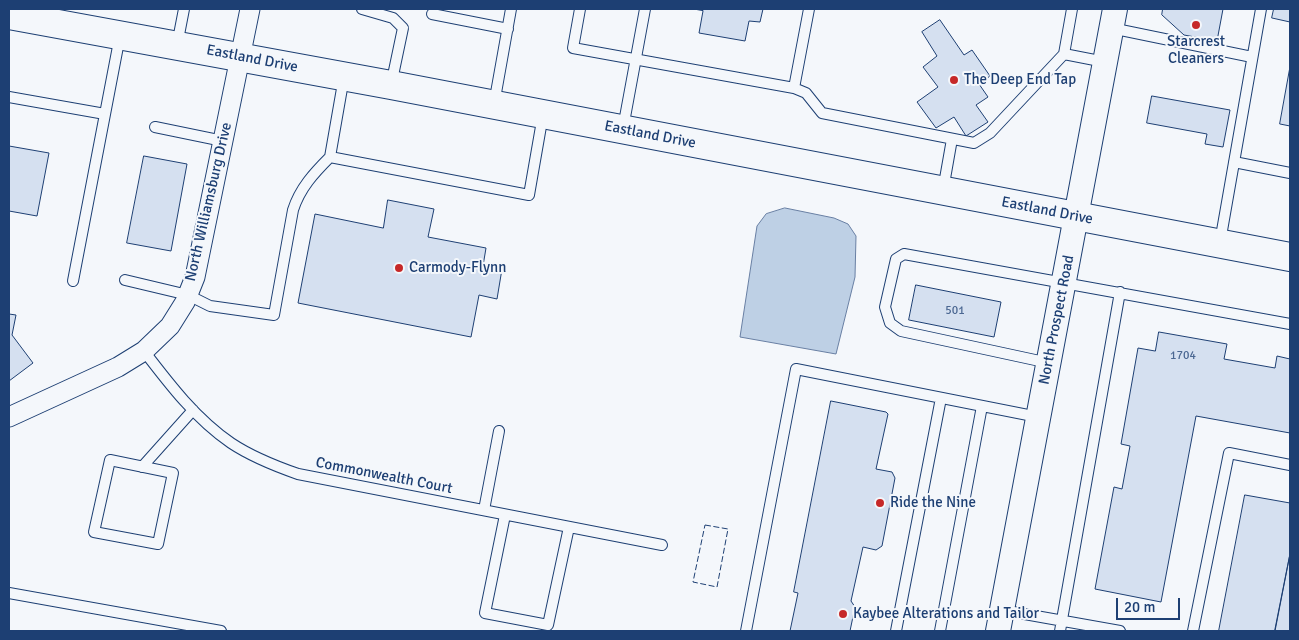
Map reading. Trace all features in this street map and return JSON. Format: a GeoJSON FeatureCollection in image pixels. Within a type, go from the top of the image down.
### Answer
{"type":"FeatureCollection","features":[{"type":"Feature","properties":{"kind":"main road","name":"Eastland Drive"},"geometry":{"type":"LineString","coordinates":[[9,15],[344,76],[1290,257]]}},
{"type":"Feature","properties":{"kind":"street","name":"North Williamsburg Drive"},"geometry":{"type":"LineString","coordinates":[[9,417],[118,367],[144,351],[170,326],[188,296],[195,277],[250,9]]}},
{"type":"Feature","properties":{"kind":"street","name":"North Prospect Road"},"geometry":{"type":"LineString","coordinates":[[1000,621],[1113,18]]}},
{"type":"Feature","properties":{"kind":"lane"},"geometry":{"type":"LineString","coordinates":[[177,45],[184,9]]}},
{"type":"Feature","properties":{"kind":"lane"},"geometry":{"type":"LineString","coordinates":[[362,9],[393,18],[403,28],[391,85]]}},
{"type":"Feature","properties":{"kind":"lane"},"geometry":{"type":"LineString","coordinates":[[494,105],[511,9]]}},
{"type":"Feature","properties":{"kind":"lane"},"geometry":{"type":"LineString","coordinates":[[580,9],[573,48],[794,88],[806,93],[822,113],[974,143],[990,133],[1064,54],[1072,9]]}},
{"type":"Feature","properties":{"kind":"lane"},"geometry":{"type":"LineString","coordinates":[[623,129],[645,9]]}},
{"type":"Feature","properties":{"kind":"lane"},"geometry":{"type":"LineString","coordinates":[[794,88],[809,9]]}},
{"type":"Feature","properties":{"kind":"lane"},"geometry":{"type":"LineString","coordinates":[[1220,244],[1261,9]]}},
{"type":"Feature","properties":{"kind":"lane"},"geometry":{"type":"LineString","coordinates":[[432,14],[508,28]]}},
{"type":"Feature","properties":{"kind":"lane"},"geometry":{"type":"LineString","coordinates":[[1113,18],[1252,57]]}},
{"type":"Feature","properties":{"kind":"lane"},"geometry":{"type":"LineString","coordinates":[[73,281],[120,34]]}},
{"type":"Feature","properties":{"kind":"lane"},"geometry":{"type":"LineString","coordinates":[[1064,54],[1105,62]]}},
{"type":"Feature","properties":{"kind":"lane"},"geometry":{"type":"LineString","coordinates":[[125,280],[188,296],[210,306],[274,315],[293,210],[296,200],[312,176],[330,157],[344,76]]}},
{"type":"Feature","properties":{"kind":"lane"},"geometry":{"type":"LineString","coordinates":[[9,97],[105,114]]}},
{"type":"Feature","properties":{"kind":"lane"},"geometry":{"type":"LineString","coordinates":[[330,157],[529,195],[543,114]]}},
{"type":"Feature","properties":{"kind":"lane"},"geometry":{"type":"LineString","coordinates":[[155,127],[223,141]]}},
{"type":"Feature","properties":{"kind":"lane"},"geometry":{"type":"LineString","coordinates":[[942,191],[952,139]]}},
{"type":"Feature","properties":{"kind":"lane"},"geometry":{"type":"LineString","coordinates":[[1234,162],[1290,173]]}},
{"type":"Feature","properties":{"kind":"lane"},"geometry":{"type":"LineString","coordinates":[[1049,363],[901,331],[890,323],[885,307],[896,259],[904,254],[1290,324]]}},
{"type":"Feature","properties":{"kind":"lane"},"geometry":{"type":"LineString","coordinates":[[1061,626],[1120,292]]}},
{"type":"Feature","properties":{"kind":"lane","name":"Commonwealth Court"},"geometry":{"type":"LineString","coordinates":[[144,351],[180,397],[203,421],[232,444],[264,462],[298,474],[662,545]]}},
{"type":"Feature","properties":{"kind":"lane"},"geometry":{"type":"LineString","coordinates":[[746,631],[796,369],[1038,417]]}},
{"type":"Feature","properties":{"kind":"lane"},"geometry":{"type":"LineString","coordinates":[[896,631],[941,398]]}},
{"type":"Feature","properties":{"kind":"lane"},"geometry":{"type":"LineString","coordinates":[[940,631],[982,406]]}},
{"type":"Feature","properties":{"kind":"lane"},"geometry":{"type":"LineString","coordinates":[[142,467],[193,410]]}},
{"type":"Feature","properties":{"kind":"lane"},"geometry":{"type":"LineString","coordinates":[[484,510],[499,431]]}},
{"type":"Feature","properties":{"kind":"lane"},"geometry":{"type":"LineString","coordinates":[[1194,631],[1229,453],[1290,465]]}},
{"type":"Feature","properties":{"kind":"lane"},"geometry":{"type":"LineString","coordinates":[[110,460],[142,467],[173,473],[158,544],[94,532],[110,460]]}},
{"type":"Feature","properties":{"kind":"lane"},"geometry":{"type":"LineString","coordinates":[[505,515],[485,613],[548,625],[569,527]]}},
{"type":"Feature","properties":{"kind":"lane"},"geometry":{"type":"LineString","coordinates":[[9,593],[222,631]]}},
{"type":"Feature","properties":{"kind":"lane"},"geometry":{"type":"LineString","coordinates":[[1000,621],[1120,631]]}},
{"type":"Feature","properties":{"kind":"water"},"geometry":{"type":"Polygon","coordinates":[[[785,208],[834,218],[848,224],[856,236],[855,277],[836,354],[740,337],[757,226],[766,214],[785,208]]]}},
{"type":"Feature","properties":{"kind":"building"},"geometry":{"type":"Polygon","coordinates":[[[694,9],[763,9],[760,22],[749,21],[745,41],[699,33],[703,11],[694,9]]]}},
{"type":"Feature","properties":{"kind":"building","name":"Starcrest Cleaners"},"geometry":{"type":"Polygon","coordinates":[[[1163,9],[1223,9],[1217,41],[1184,35],[1162,15],[1163,9]]]}},
{"type":"Feature","properties":{"kind":"building"},"geometry":{"type":"Polygon","coordinates":[[[1274,9],[1290,9],[1290,22],[1272,18],[1274,9]]]}},
{"type":"Feature","properties":{"kind":"building"},"geometry":{"type":"Polygon","coordinates":[[[940,20],[964,55],[972,50],[990,76],[979,84],[988,97],[976,105],[988,122],[966,136],[954,117],[936,128],[917,102],[938,87],[923,67],[937,56],[922,32],[940,20]]]}},
{"type":"Feature","properties":{"kind":"building"},"geometry":{"type":"Polygon","coordinates":[[[1290,67],[1290,126],[1280,124],[1290,67]]]}},
{"type":"Feature","properties":{"kind":"building"},"geometry":{"type":"Polygon","coordinates":[[[1152,96],[1230,110],[1223,147],[1205,144],[1207,134],[1147,123],[1152,96]]]}},
{"type":"Feature","properties":{"kind":"building"},"geometry":{"type":"Polygon","coordinates":[[[9,146],[49,153],[37,216],[9,211],[9,146]]]}},
{"type":"Feature","properties":{"kind":"building"},"geometry":{"type":"Polygon","coordinates":[[[144,156],[187,164],[171,251],[127,243],[144,156]]]}},
{"type":"Feature","properties":{"kind":"building","name":"Carmody-Flynn"},"geometry":{"type":"Polygon","coordinates":[[[388,200],[434,209],[428,237],[486,248],[483,266],[502,269],[497,299],[479,295],[471,337],[298,303],[315,214],[383,228],[388,200]]]}},
{"type":"Feature","properties":{"kind":"building"},"geometry":{"type":"Polygon","coordinates":[[[916,285],[1001,302],[994,337],[909,320],[916,285]]]}},
{"type":"Feature","properties":{"kind":"building"},"geometry":{"type":"Polygon","coordinates":[[[9,314],[16,315],[12,335],[33,363],[9,381],[9,314]]]}},
{"type":"Feature","properties":{"kind":"building"},"geometry":{"type":"Polygon","coordinates":[[[1159,332],[1227,344],[1224,359],[1275,368],[1277,356],[1290,359],[1290,433],[1196,416],[1161,602],[1095,589],[1114,487],[1122,489],[1130,446],[1121,444],[1138,348],[1155,351],[1159,332]]]}},
{"type":"Feature","properties":{"kind":"building"},"geometry":{"type":"Polygon","coordinates":[[[831,401],[886,412],[888,414],[876,469],[892,472],[895,478],[882,546],[876,550],[863,547],[851,601],[855,607],[850,631],[790,631],[798,593],[794,592],[831,401]]]}},
{"type":"Feature","properties":{"kind":"building"},"geometry":{"type":"Polygon","coordinates":[[[1245,495],[1290,503],[1290,554],[1275,631],[1219,631],[1245,495]]]}},
{"type":"Feature","properties":{"kind":"building"},"geometry":{"type":"Polygon","coordinates":[[[1290,554],[1290,631],[1275,631],[1290,554]]]}},
{"type":"Feature","properties":{"kind":"fence"},"geometry":{"type":"LineString","coordinates":[[705,525],[728,529],[717,587],[693,582],[705,525]]}},
{"type":"Feature","properties":{"kind":"place","name":"Starcrest Cleaners"},"geometry":{"type":"Point","coordinates":[1196,25]}},
{"type":"Feature","properties":{"kind":"place","name":"The Deep End Tap"},"geometry":{"type":"Point","coordinates":[954,80]}},
{"type":"Feature","properties":{"kind":"place","name":"Carmody-Flynn"},"geometry":{"type":"Point","coordinates":[399,268]}},
{"type":"Feature","properties":{"kind":"place","name":"Ride the Nine"},"geometry":{"type":"Point","coordinates":[880,503]}},
{"type":"Feature","properties":{"kind":"place","name":"Kaybee Alterations and Tailor"},"geometry":{"type":"Point","coordinates":[843,614]}}]}
